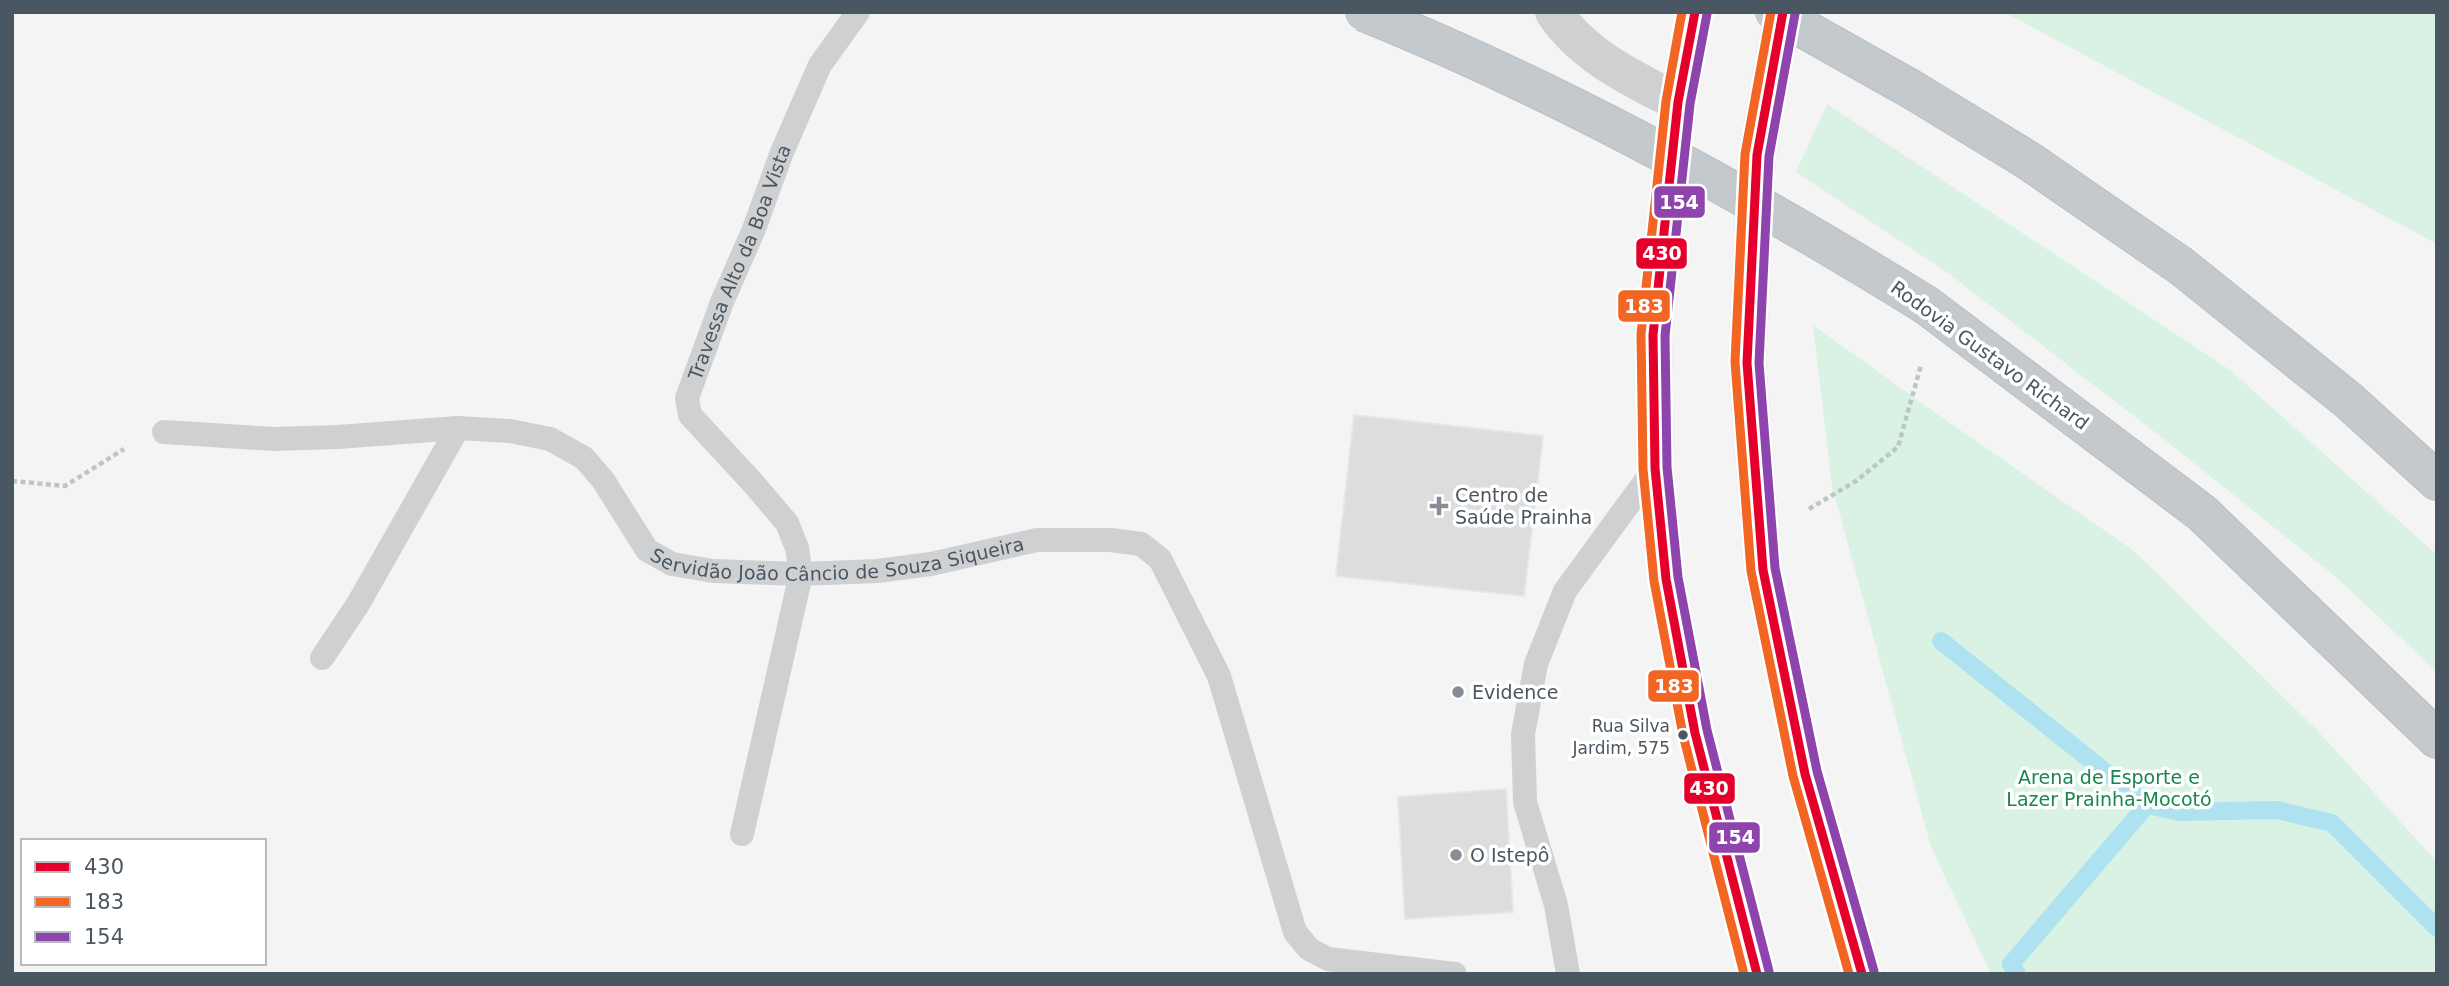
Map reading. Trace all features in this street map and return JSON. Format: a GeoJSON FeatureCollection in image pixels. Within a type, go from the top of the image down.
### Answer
{"type":"FeatureCollection","features":[{"type":"Feature","properties":{"kind":"highway","name":"Rodovia Gustavo Richard"},"geometry":{"type":"LineString","coordinates":[[1363,12],[1450,47],[1629,136],[1831,246],[1926,305],[2202,513],[2437,739]]}},
{"type":"Feature","properties":{"kind":"highway"},"geometry":{"type":"LineString","coordinates":[[1774,12],[1911,89],[2029,161],[2191,274],[2348,400],[2437,481]]}},
{"type":"Feature","properties":{"kind":"main road"},"geometry":{"type":"LineString","coordinates":[[1695,12],[1678,102],[1653,334],[1655,468],[1666,579],[1695,733],[1757,974]]}},
{"type":"Feature","properties":{"kind":"main road"},"geometry":{"type":"LineString","coordinates":[[1783,12],[1757,155],[1747,363],[1763,570],[1805,774],[1862,974]]}},
{"type":"Feature","properties":{"kind":"street"},"geometry":{"type":"LineString","coordinates":[[1554,12],[1563,26],[1613,69],[1678,102]]}},
{"type":"Feature","properties":{"kind":"lane","name":"Travessa Alto da Boa Vista"},"geometry":{"type":"LineString","coordinates":[[801,574],[797,548],[787,523],[690,415],[687,398],[722,302],[820,65],[858,12]]}},
{"type":"Feature","properties":{"kind":"lane","name":"Servidão João Câncio de Souza Siqueira"},"geometry":{"type":"LineString","coordinates":[[163,432],[274,439],[458,428],[510,431],[550,439],[584,458],[603,480],[647,551],[672,564],[713,571],[801,574],[877,571],[931,564],[1037,540],[1111,540],[1141,544],[1160,559],[1219,676],[1296,932],[1309,949],[1328,959],[1455,974]]}},
{"type":"Feature","properties":{"kind":"lane"},"geometry":{"type":"LineString","coordinates":[[322,658],[358,604],[458,428]]}},
{"type":"Feature","properties":{"kind":"lane"},"geometry":{"type":"LineString","coordinates":[[1568,974],[1556,905],[1525,802],[1522,734],[1536,664],[1565,591],[1655,468]]}},
{"type":"Feature","properties":{"kind":"lane"},"geometry":{"type":"LineString","coordinates":[[742,834],[801,574]]}},
{"type":"Feature","properties":{"kind":"path"},"geometry":{"type":"LineString","coordinates":[[1809,509],[1856,481],[1898,447],[1921,366],[1926,305]]}},
{"type":"Feature","properties":{"kind":"path"},"geometry":{"type":"LineString","coordinates":[[12,481],[65,486],[120,451],[163,432]]}},
{"type":"Feature","properties":{"kind":"green space"},"geometry":{"type":"Polygon","coordinates":[[[2004,12],[2437,12],[2437,244],[2004,12]]]}},
{"type":"Feature","properties":{"kind":"green space"},"geometry":{"type":"Polygon","coordinates":[[[1827,104],[2230,370],[2437,555],[2437,672],[2337,578],[2169,443],[1948,273],[1796,172],[1827,104]]]}},
{"type":"Feature","properties":{"kind":"green space","name":"Arena de Esporte e Lazer Prainha-Mocotó"},"geometry":{"type":"Polygon","coordinates":[[[1813,325],[2134,551],[2317,730],[2437,862],[2437,974],[1991,974],[1931,847],[1832,486],[1813,325]]]}},
{"type":"Feature","properties":{"kind":"building","name":"Centro de Saúde Prainha"},"geometry":{"type":"Polygon","coordinates":[[[1354,415],[1543,436],[1524,596],[1336,576],[1354,415]]]}},
{"type":"Feature","properties":{"kind":"building","name":"O Istepô"},"geometry":{"type":"Polygon","coordinates":[[[1506,789],[1513,912],[1405,919],[1398,797],[1506,789]]]}},
{"type":"Feature","properties":{"kind":"waterway"},"geometry":{"type":"LineString","coordinates":[[1941,641],[2147,805],[2011,964],[2017,974]]}},
{"type":"Feature","properties":{"kind":"waterway"},"geometry":{"type":"LineString","coordinates":[[2147,805],[2180,812],[2277,810],[2332,823],[2437,928]]}},
{"type":"Feature","properties":{"kind":"transit line","name":"183"},"geometry":{"type":"LineString","coordinates":[[1682,12],[1666,101],[1641,334],[1643,469],[1654,581],[1683,735],[1744,974]]}},
{"type":"Feature","properties":{"kind":"transit line","name":"430"},"geometry":{"type":"LineString","coordinates":[[1695,12],[1678,102],[1653,335],[1655,468],[1666,579],[1695,733],[1757,974]]}},
{"type":"Feature","properties":{"kind":"transit line","name":"183"},"geometry":{"type":"LineString","coordinates":[[1771,12],[1745,154],[1735,362],[1751,571],[1793,776],[1849,974]]}},
{"type":"Feature","properties":{"kind":"transit line","name":"430"},"geometry":{"type":"LineString","coordinates":[[1783,12],[1757,155],[1747,363],[1763,570],[1805,774],[1862,974]]}},
{"type":"Feature","properties":{"kind":"transit line","name":"154"},"geometry":{"type":"LineString","coordinates":[[1707,14],[1690,104],[1665,336],[1667,467],[1678,577],[1707,730],[1769,971]]}},
{"type":"Feature","properties":{"kind":"transit line","name":"154"},"geometry":{"type":"LineString","coordinates":[[1795,14],[1769,156],[1759,363],[1775,568],[1817,771],[1874,971]]}},
{"type":"Feature","properties":{"kind":"place","name":"Centro de Saúde Prainha"},"geometry":{"type":"Point","coordinates":[1439,506]}},
{"type":"Feature","properties":{"kind":"place","name":"Evidence"},"geometry":{"type":"Point","coordinates":[1458,692]}},
{"type":"Feature","properties":{"kind":"place","name":"Rua Silva Jardim, 575"},"geometry":{"type":"Point","coordinates":[1683,735]}},
{"type":"Feature","properties":{"kind":"place","name":"O Istepô"},"geometry":{"type":"Point","coordinates":[1456,855]}}]}
